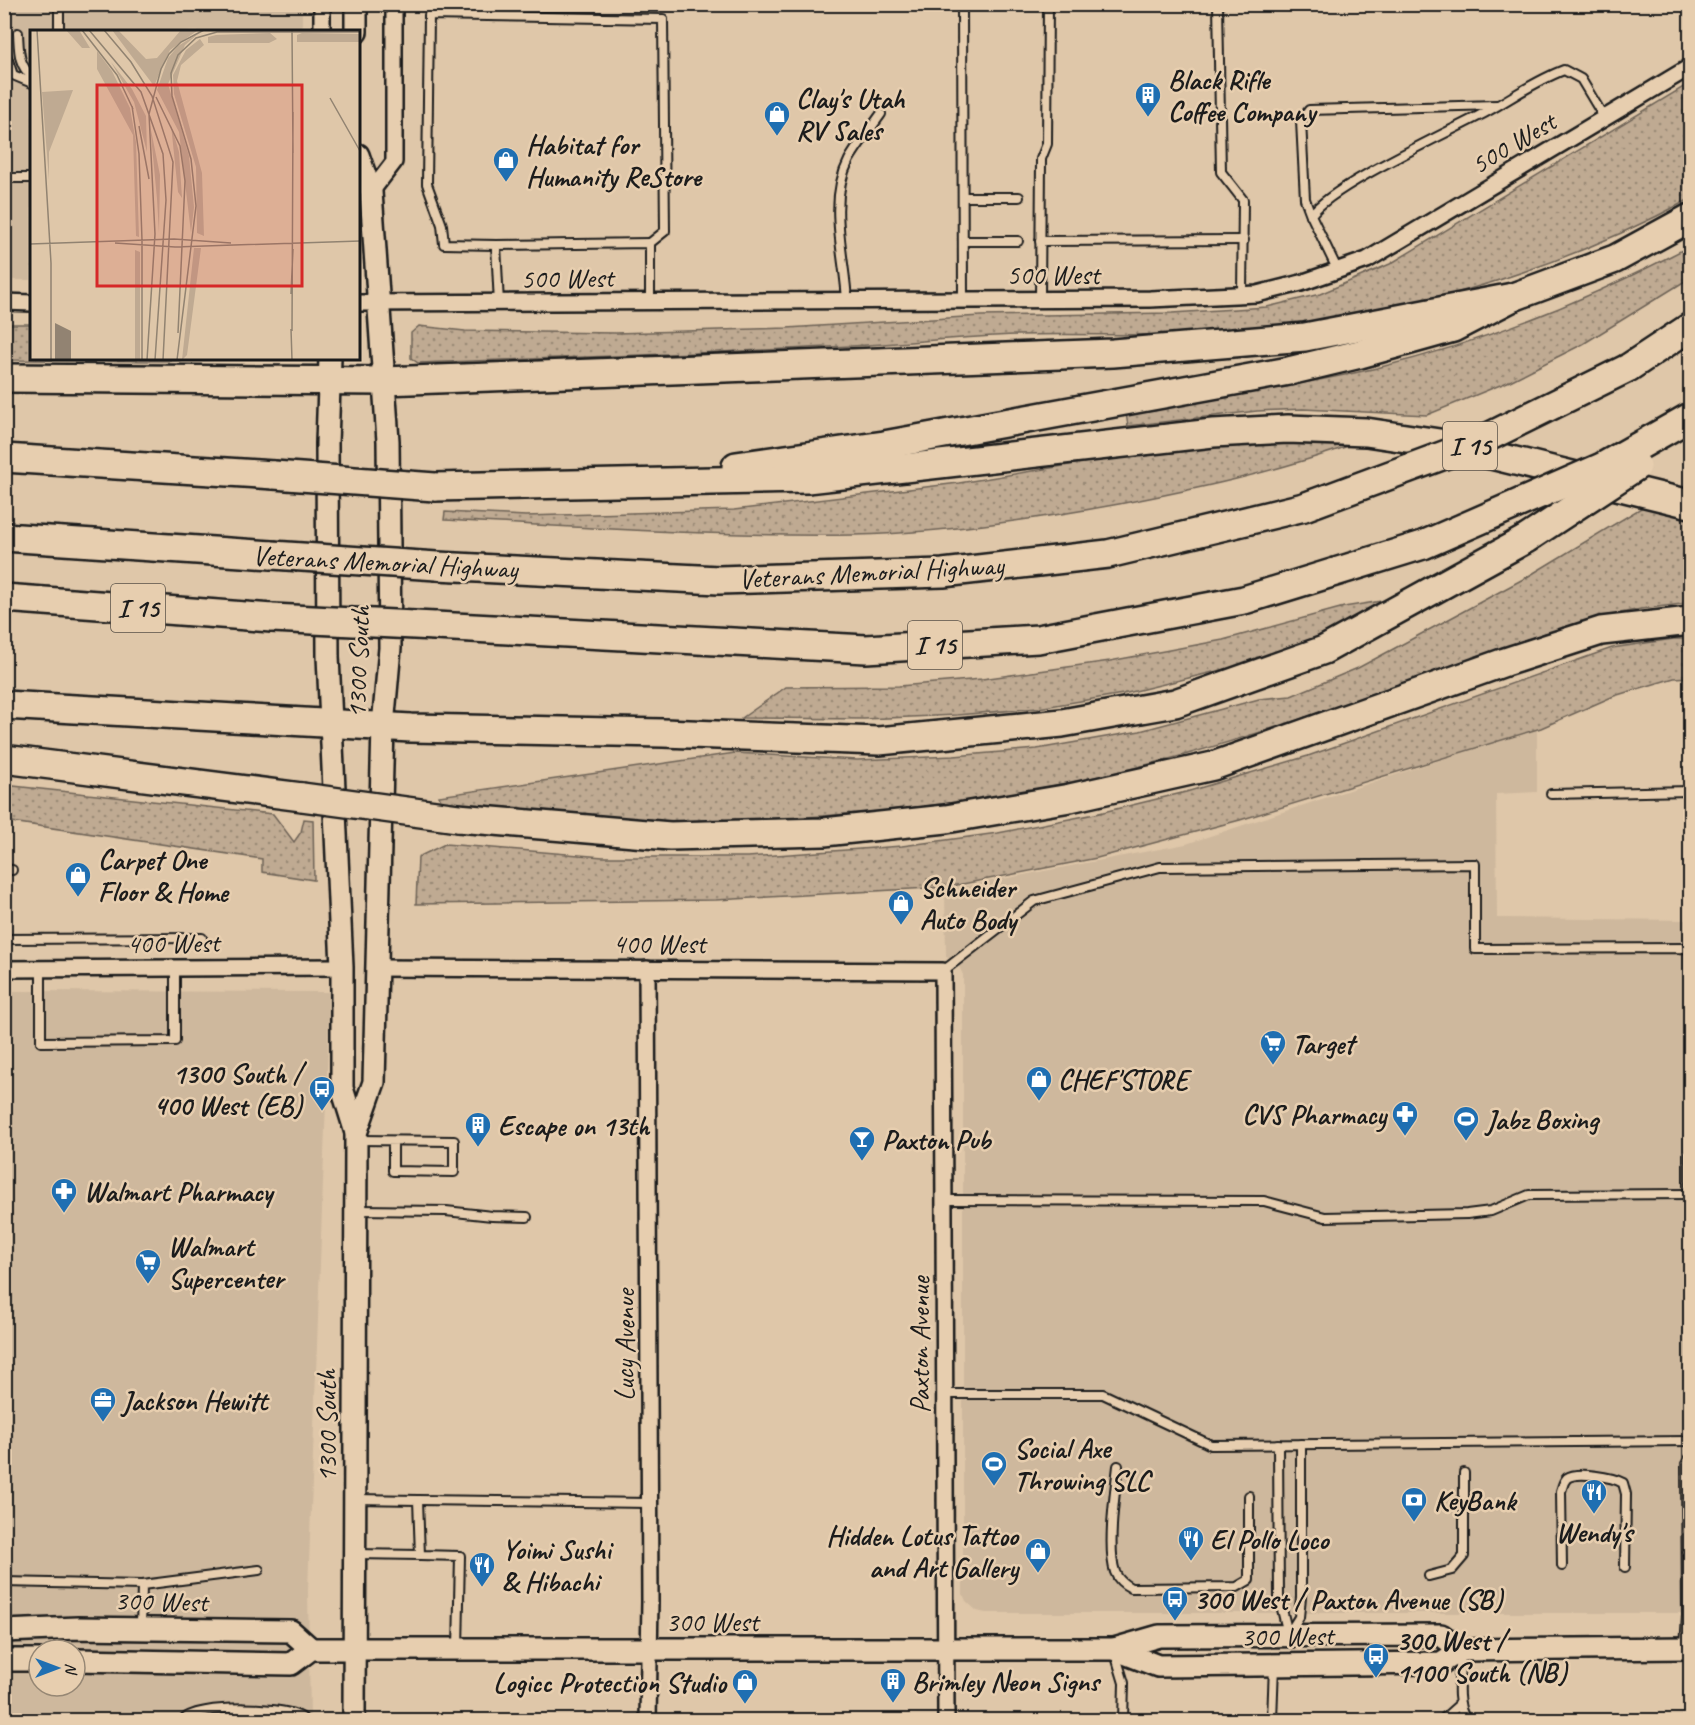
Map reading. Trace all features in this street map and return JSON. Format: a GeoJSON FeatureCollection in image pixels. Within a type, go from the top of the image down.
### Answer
{"type":"FeatureCollection","features":[{"type":"Feature","properties":{"kind":"highway"},"geometry":{"type":"LineString","coordinates":[[596,485],[660,471],[742,465],[884,445],[1289,371],[1453,328],[1513,297],[1615,258],[1690,218]]}},
{"type":"Feature","properties":{"kind":"highway"},"geometry":{"type":"LineString","coordinates":[[4,378],[330,370],[384,381],[1113,353],[1305,338],[1513,297]]}},
{"type":"Feature","properties":{"kind":"highway","name":"Veterans Memorial Highway"},"geometry":{"type":"LineString","coordinates":[[4,537],[437,566],[719,580],[943,573],[1108,554],[1304,507],[1474,444],[1628,368],[1690,327]]}},
{"type":"Feature","properties":{"kind":"highway","name":"I 15"},"geometry":{"type":"LineString","coordinates":[[4,598],[272,618],[866,649],[1038,639],[1245,600],[1423,545],[1602,467],[1690,417]]}},
{"type":"Feature","properties":{"kind":"highway"},"geometry":{"type":"LineString","coordinates":[[4,458],[435,487],[596,485],[807,479],[1213,433],[1288,429],[1366,432],[1446,444],[1690,504]]}},
{"type":"Feature","properties":{"kind":"highway"},"geometry":{"type":"LineString","coordinates":[[4,705],[383,726],[879,741],[1062,723],[1175,703],[1324,650],[1526,539],[1690,430]]}},
{"type":"Feature","properties":{"kind":"highway"},"geometry":{"type":"LineString","coordinates":[[4,759],[458,818],[670,836],[824,832],[957,817],[1070,798],[1213,766],[1505,662],[1601,631],[1690,621]]}},
{"type":"Feature","properties":{"kind":"main road"},"geometry":{"type":"LineString","coordinates":[[356,4],[356,30]]}},
{"type":"Feature","properties":{"kind":"main road","name":"1300 South"},"geometry":{"type":"LineString","coordinates":[[356,1136],[374,1082],[375,968],[383,726],[390,648],[388,441],[384,381],[368,303],[371,192],[360,161]]}},
{"type":"Feature","properties":{"kind":"main road","name":"1300 South"},"geometry":{"type":"LineString","coordinates":[[330,370],[327,443],[328,656],[342,967],[342,1088],[356,1136],[354,1720]]}},
{"type":"Feature","properties":{"kind":"main road"},"geometry":{"type":"LineString","coordinates":[[342,967],[356,1005],[356,1088],[367,1106]]}},
{"type":"Feature","properties":{"kind":"main road","name":"300 West"},"geometry":{"type":"LineString","coordinates":[[4,1631],[141,1629],[291,1631],[310,1649],[1114,1649],[1158,1666],[1441,1664],[1461,1650],[1688,1648]]}},
{"type":"Feature","properties":{"kind":"main road"},"geometry":{"type":"LineString","coordinates":[[1114,1649],[1239,1649],[1263,1645],[1289,1635],[1321,1647],[1356,1654],[1375,1665]]}},
{"type":"Feature","properties":{"kind":"main road","name":"300 West"},"geometry":{"type":"LineString","coordinates":[[1289,1635],[1441,1635],[1461,1650]]}},
{"type":"Feature","properties":{"kind":"main road"},"geometry":{"type":"LineString","coordinates":[[87,1660],[291,1664],[310,1649]]}},
{"type":"Feature","properties":{"kind":"main road"},"geometry":{"type":"LineString","coordinates":[[4,1660],[27,1660]]}},
{"type":"Feature","properties":{"kind":"street"},"geometry":{"type":"LineString","coordinates":[[322,4],[322,30]]}},
{"type":"Feature","properties":{"kind":"street"},"geometry":{"type":"LineString","coordinates":[[371,192],[394,162],[394,4]]}},
{"type":"Feature","properties":{"kind":"street","name":"500 West"},"geometry":{"type":"LineString","coordinates":[[368,303],[1150,299],[1242,294],[1301,283],[1367,260],[1690,68]]}},
{"type":"Feature","properties":{"kind":"street"},"geometry":{"type":"LineString","coordinates":[[4,302],[30,303]]}},
{"type":"Feature","properties":{"kind":"street","name":"400 West"},"geometry":{"type":"LineString","coordinates":[[4,969],[342,967]]}},
{"type":"Feature","properties":{"kind":"street","name":"400 West"},"geometry":{"type":"LineString","coordinates":[[375,968],[943,970]]}},
{"type":"Feature","properties":{"kind":"street","name":"Lucy Avenue"},"geometry":{"type":"LineString","coordinates":[[647,969],[650,1503],[648,1720]]}},
{"type":"Feature","properties":{"kind":"street","name":"Paxton Avenue"},"geometry":{"type":"LineString","coordinates":[[943,970],[946,1720]]}},
{"type":"Feature","properties":{"kind":"lane"},"geometry":{"type":"LineString","coordinates":[[59,4],[59,30]]}},
{"type":"Feature","properties":{"kind":"lane"},"geometry":{"type":"LineString","coordinates":[[962,4],[963,300]]}},
{"type":"Feature","properties":{"kind":"lane"},"geometry":{"type":"LineString","coordinates":[[1040,300],[1041,159],[1047,144],[1048,4]]}},
{"type":"Feature","properties":{"kind":"lane"},"geometry":{"type":"LineString","coordinates":[[1218,4],[1221,172],[1243,200],[1242,294]]}},
{"type":"Feature","properties":{"kind":"lane"},"geometry":{"type":"LineString","coordinates":[[429,15],[663,19],[665,231],[650,243],[444,244],[442,225],[427,184],[429,15]]}},
{"type":"Feature","properties":{"kind":"lane"},"geometry":{"type":"LineString","coordinates":[[18,33],[19,58],[23,69],[30,75]]}},
{"type":"Feature","properties":{"kind":"lane"},"geometry":{"type":"LineString","coordinates":[[4,49],[13,75],[30,82]]}},
{"type":"Feature","properties":{"kind":"lane"},"geometry":{"type":"LineString","coordinates":[[1311,215],[1320,204],[1363,178],[1545,77],[1564,70],[1581,79],[1605,118]]}},
{"type":"Feature","properties":{"kind":"lane"},"geometry":{"type":"LineString","coordinates":[[1338,270],[1305,199],[1301,121],[1309,110],[1498,105]]}},
{"type":"Feature","properties":{"kind":"lane"},"geometry":{"type":"LineString","coordinates":[[847,301],[846,267],[839,243],[840,192],[849,160],[881,114]]}},
{"type":"Feature","properties":{"kind":"lane"},"geometry":{"type":"LineString","coordinates":[[4,178],[30,178]]}},
{"type":"Feature","properties":{"kind":"lane"},"geometry":{"type":"LineString","coordinates":[[963,197],[1019,197]]}},
{"type":"Feature","properties":{"kind":"lane"},"geometry":{"type":"LineString","coordinates":[[1040,241],[1244,240]]}},
{"type":"Feature","properties":{"kind":"lane"},"geometry":{"type":"LineString","coordinates":[[963,241],[1018,241]]}},
{"type":"Feature","properties":{"kind":"lane"},"geometry":{"type":"LineString","coordinates":[[650,243],[650,302]]}},
{"type":"Feature","properties":{"kind":"lane"},"geometry":{"type":"LineString","coordinates":[[496,245],[499,304]]}},
{"type":"Feature","properties":{"kind":"lane"},"geometry":{"type":"LineString","coordinates":[[1551,794],[1690,791]]}},
{"type":"Feature","properties":{"kind":"lane"},"geometry":{"type":"LineString","coordinates":[[943,970],[1034,902],[1161,867],[1475,864],[1475,949],[1690,948],[1690,1194],[1529,1195],[1491,1211],[1467,1214],[1325,1217],[1264,1201],[945,1200]]}},
{"type":"Feature","properties":{"kind":"lane"},"geometry":{"type":"LineString","coordinates":[[4,939],[202,938]]}},
{"type":"Feature","properties":{"kind":"lane"},"geometry":{"type":"LineString","coordinates":[[41,969],[41,1042],[175,1041],[175,969]]}},
{"type":"Feature","properties":{"kind":"lane"},"geometry":{"type":"LineString","coordinates":[[356,1136],[393,1141],[454,1141],[453,1172],[393,1171],[393,1141]]}},
{"type":"Feature","properties":{"kind":"lane"},"geometry":{"type":"LineString","coordinates":[[356,1210],[446,1211],[527,1217]]}},
{"type":"Feature","properties":{"kind":"lane"},"geometry":{"type":"LineString","coordinates":[[945,1394],[1103,1394],[1211,1445],[1690,1441]]}},
{"type":"Feature","properties":{"kind":"lane"},"geometry":{"type":"LineString","coordinates":[[1278,1444],[1279,1597],[1289,1635]]}},
{"type":"Feature","properties":{"kind":"lane"},"geometry":{"type":"LineString","coordinates":[[1289,1635],[1299,1617],[1301,1597],[1301,1444]]}},
{"type":"Feature","properties":{"kind":"lane"},"geometry":{"type":"LineString","coordinates":[[1688,1648],[1686,1464],[1690,1458]]}},
{"type":"Feature","properties":{"kind":"lane"},"geometry":{"type":"LineString","coordinates":[[1118,1466],[1114,1510],[1114,1571],[1121,1582],[1131,1588],[1237,1587],[1249,1580],[1249,1496]]}},
{"type":"Feature","properties":{"kind":"lane"},"geometry":{"type":"LineString","coordinates":[[1430,1576],[1452,1570],[1464,1556],[1464,1473]]}},
{"type":"Feature","properties":{"kind":"lane"},"geometry":{"type":"LineString","coordinates":[[1562,1566],[1561,1491],[1564,1480],[1571,1476],[1612,1476],[1623,1483],[1626,1494],[1625,1567]]}},
{"type":"Feature","properties":{"kind":"lane"},"geometry":{"type":"LineString","coordinates":[[353,1499],[650,1503]]}},
{"type":"Feature","properties":{"kind":"lane"},"geometry":{"type":"LineString","coordinates":[[418,1500],[420,1555]]}},
{"type":"Feature","properties":{"kind":"lane"},"geometry":{"type":"LineString","coordinates":[[353,1554],[460,1556],[458,1650]]}},
{"type":"Feature","properties":{"kind":"lane"},"geometry":{"type":"LineString","coordinates":[[4,1582],[142,1585],[259,1570]]}},
{"type":"Feature","properties":{"kind":"lane"},"geometry":{"type":"LineString","coordinates":[[141,1629],[142,1585]]}},
{"type":"Feature","properties":{"kind":"lane"},"geometry":{"type":"LineString","coordinates":[[1114,1649],[1124,1683],[1123,1720]]}},
{"type":"Feature","properties":{"kind":"lane"},"geometry":{"type":"LineString","coordinates":[[1461,1650],[1460,1704],[1467,1720]]}},
{"type":"Feature","properties":{"kind":"lane"},"geometry":{"type":"LineString","coordinates":[[1272,1720],[1274,1665]]}},
{"type":"Feature","properties":{"kind":"lane"},"geometry":{"type":"LineString","coordinates":[[1442,1720],[1460,1704]]}},
{"type":"Feature","properties":{"kind":"lane"},"geometry":{"type":"LineString","coordinates":[[184,1720],[186,1716],[201,1710],[274,1710],[296,1712],[304,1720]]}},
{"type":"Feature","properties":{"kind":"shaded area"},"geometry":{"type":"Polygon","coordinates":[[[5,5],[302,5],[302,30],[30,30],[30,280],[5,280],[5,5]]]}},
{"type":"Feature","properties":{"kind":"shaded area"},"geometry":{"type":"Polygon","coordinates":[[[1690,83],[1690,199],[1577,252],[1518,274],[1398,307],[1274,328],[1212,333],[1017,335],[852,346],[418,363],[411,358],[411,333],[419,326],[465,331],[616,333],[787,328],[981,316],[1172,313],[1267,307],[1320,294],[1390,264],[1690,83]]]}},
{"type":"Feature","properties":{"kind":"shaded area"},"geometry":{"type":"Polygon","coordinates":[[[1690,246],[1690,278],[1583,344],[1510,381],[1427,415],[1303,409],[1257,411],[1128,426],[1126,413],[1346,375],[1458,345],[1576,301],[1690,246]]]}},
{"type":"Feature","properties":{"kind":"shaded area"},"geometry":{"type":"Polygon","coordinates":[[[5,324],[30,324],[30,360],[193,360],[164,361],[5,360],[5,324]]]}},
{"type":"Feature","properties":{"kind":"shaded area"},"geometry":{"type":"Polygon","coordinates":[[[1290,440],[1351,445],[1265,472],[1148,498],[1020,520],[921,532],[854,535],[751,534],[444,520],[445,512],[526,516],[734,510],[959,483],[1143,453],[1290,440]]]}},
{"type":"Feature","properties":{"kind":"shaded area"},"geometry":{"type":"Polygon","coordinates":[[[1646,505],[1690,516],[1690,603],[1595,618],[1236,740],[1113,773],[969,800],[823,816],[750,820],[563,818],[443,806],[439,796],[735,753],[857,760],[954,756],[1037,749],[1140,731],[1259,699],[1291,696],[1358,668],[1527,577],[1646,505]]]}},
{"type":"Feature","properties":{"kind":"shaded area"},"geometry":{"type":"Polygon","coordinates":[[[1394,599],[1355,626],[1242,665],[1123,694],[1038,708],[957,715],[864,719],[742,718],[786,687],[899,686],[982,679],[1110,661],[1223,640],[1344,607],[1394,599]]]}},
{"type":"Feature","properties":{"kind":"shaded area"},"geometry":{"type":"Polygon","coordinates":[[[1673,639],[1690,639],[1690,677],[1674,678],[1614,696],[1541,728],[1240,820],[1097,858],[947,887],[716,900],[416,904],[418,857],[445,844],[603,857],[748,857],[902,846],[998,833],[1095,814],[1186,792],[1308,756],[1612,648],[1673,639]]]}},
{"type":"Feature","properties":{"kind":"shaded area"},"geometry":{"type":"Polygon","coordinates":[[[1537,728],[1537,792],[1496,794],[1497,918],[1690,920],[1690,1613],[986,1613],[977,1611],[966,1601],[963,1594],[963,975],[957,962],[946,957],[945,890],[1186,844],[1537,728]]]}},
{"type":"Feature","properties":{"kind":"shaded area"},"geometry":{"type":"Polygon","coordinates":[[[4,785],[273,814],[294,842],[301,832],[304,819],[313,820],[314,880],[262,872],[262,859],[5,821],[4,785]]]}},
{"type":"Feature","properties":{"kind":"shaded area","name":"Walmart Supercenter"},"geometry":{"type":"Polygon","coordinates":[[[5,991],[330,992],[308,1590],[310,1720],[5,1720],[5,991]]]}},
{"type":"Feature","properties":{"kind":"place","name":"Black Rifle Coffee Company"},"geometry":{"type":"Point","coordinates":[1148,118]}},
{"type":"Feature","properties":{"kind":"place","name":"Clay's Utah RV Sales"},"geometry":{"type":"Point","coordinates":[777,137]}},
{"type":"Feature","properties":{"kind":"place","name":"Habitat for Humanity ReStore"},"geometry":{"type":"Point","coordinates":[506,183]}},
{"type":"Feature","properties":{"kind":"place","name":"Carpet One Floor & Home"},"geometry":{"type":"Point","coordinates":[78,898]}},
{"type":"Feature","properties":{"kind":"place","name":"Schneider Auto Body"},"geometry":{"type":"Point","coordinates":[901,926]}},
{"type":"Feature","properties":{"kind":"place","name":"Target"},"geometry":{"type":"Point","coordinates":[1273,1066]}},
{"type":"Feature","properties":{"kind":"place","name":"CHEF'STORE"},"geometry":{"type":"Point","coordinates":[1039,1102]}},
{"type":"Feature","properties":{"kind":"place","name":"1300 South / 400 West (EB)"},"geometry":{"type":"Point","coordinates":[322,1112]}},
{"type":"Feature","properties":{"kind":"place","name":"CVS Pharmacy"},"geometry":{"type":"Point","coordinates":[1405,1137]}},
{"type":"Feature","properties":{"kind":"place","name":"Jabz Boxing"},"geometry":{"type":"Point","coordinates":[1466,1142]}},
{"type":"Feature","properties":{"kind":"place","name":"Escape on 13th"},"geometry":{"type":"Point","coordinates":[478,1148]}},
{"type":"Feature","properties":{"kind":"place","name":"Paxton Pub"},"geometry":{"type":"Point","coordinates":[862,1162]}},
{"type":"Feature","properties":{"kind":"place","name":"Walmart Pharmacy"},"geometry":{"type":"Point","coordinates":[64,1214]}},
{"type":"Feature","properties":{"kind":"place","name":"Walmart Supercenter"},"geometry":{"type":"Point","coordinates":[148,1285]}},
{"type":"Feature","properties":{"kind":"place","name":"Jackson Hewitt"},"geometry":{"type":"Point","coordinates":[103,1423]}},
{"type":"Feature","properties":{"kind":"place","name":"Social Axe Throwing SLC"},"geometry":{"type":"Point","coordinates":[994,1487]}},
{"type":"Feature","properties":{"kind":"place","name":"Wendy's"},"geometry":{"type":"Point","coordinates":[1594,1515]}},
{"type":"Feature","properties":{"kind":"place","name":"KeyBank"},"geometry":{"type":"Point","coordinates":[1414,1523]}},
{"type":"Feature","properties":{"kind":"place","name":"El Pollo Loco"},"geometry":{"type":"Point","coordinates":[1191,1562]}},
{"type":"Feature","properties":{"kind":"place","name":"Hidden Lotus Tattoo and Art Gallery"},"geometry":{"type":"Point","coordinates":[1038,1574]}},
{"type":"Feature","properties":{"kind":"place","name":"Yoimi Sushi & Hibachi"},"geometry":{"type":"Point","coordinates":[482,1588]}},
{"type":"Feature","properties":{"kind":"place","name":"300 West / Paxton Avenue (SB)"},"geometry":{"type":"Point","coordinates":[1175,1622]}},
{"type":"Feature","properties":{"kind":"place","name":"300 West / 1100 South (NB)"},"geometry":{"type":"Point","coordinates":[1376,1679]}},
{"type":"Feature","properties":{"kind":"place","name":"Brimley Neon Signs"},"geometry":{"type":"Point","coordinates":[893,1704]}},
{"type":"Feature","properties":{"kind":"place","name":"Logicc Protection Studio"},"geometry":{"type":"Point","coordinates":[745,1705]}}]}
